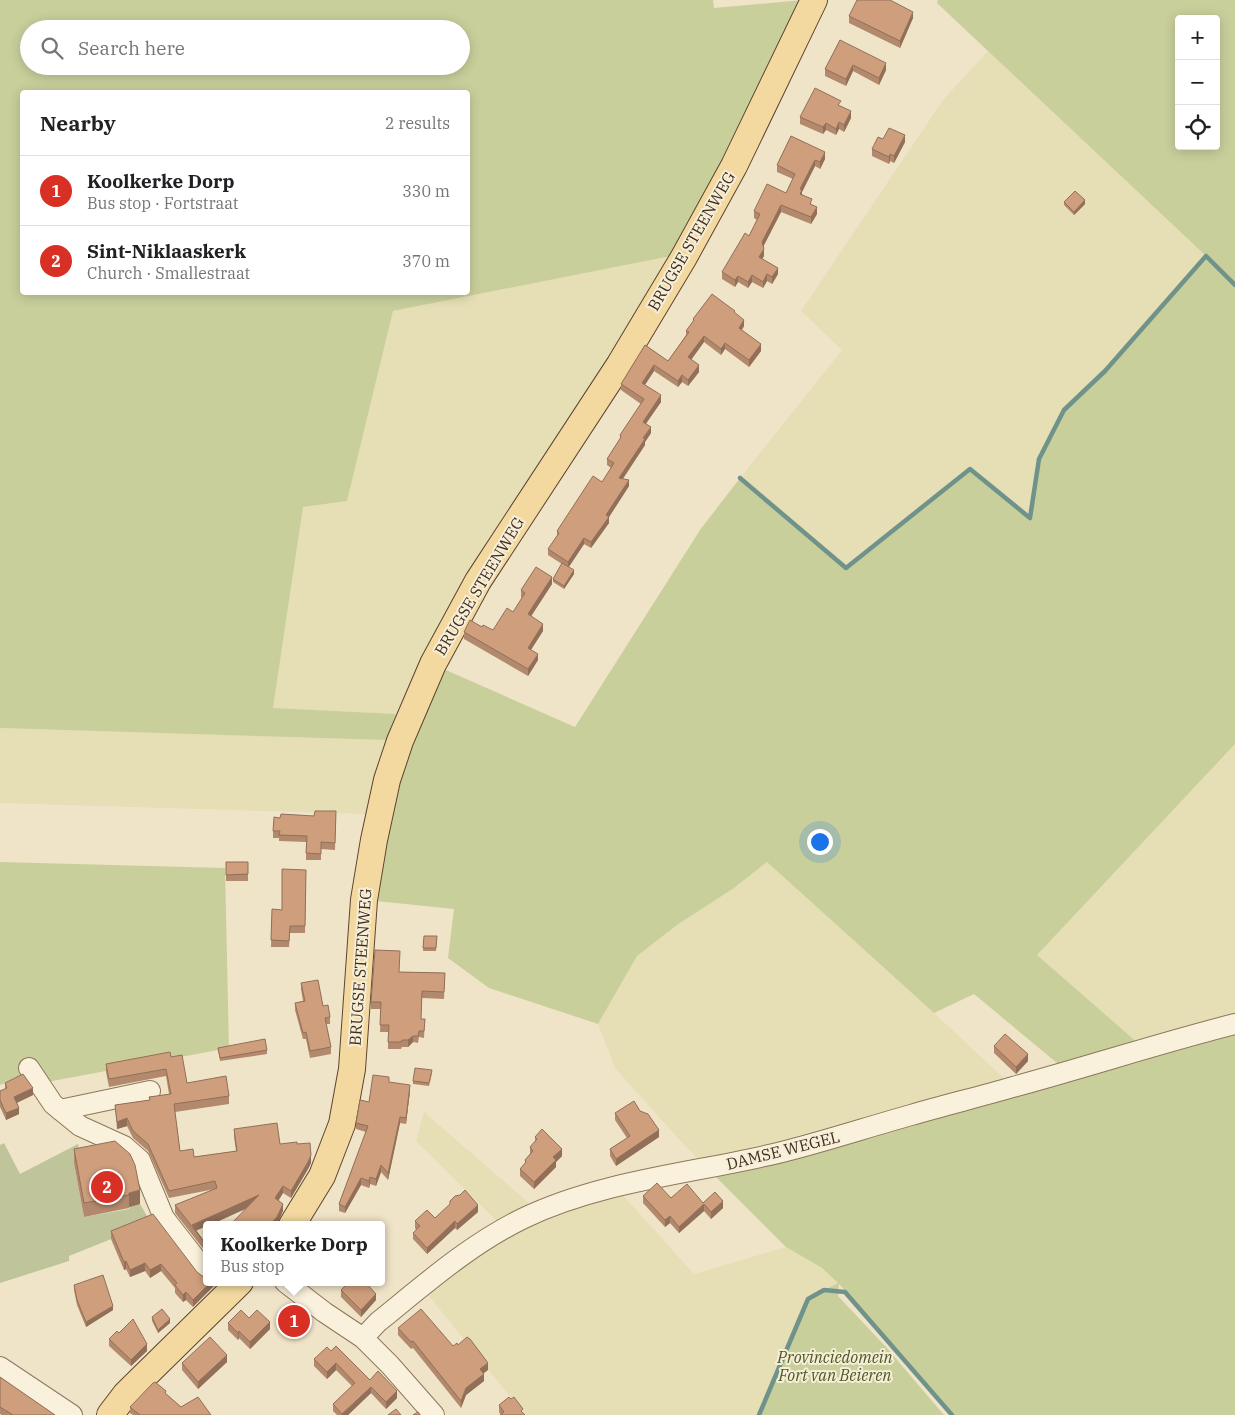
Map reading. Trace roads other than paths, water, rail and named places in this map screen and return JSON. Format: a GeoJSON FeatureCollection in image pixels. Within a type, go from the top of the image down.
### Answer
{"type":"FeatureCollection","features":[{"type":"Feature","properties":{"kind":"main road","name":"BRUGSE STEENWEG"},"geometry":{"type":"LineString","coordinates":[[294,1221],[322,1176],[342,1124],[352,1069],[364,900],[374,840],[387,780],[400,741],[432,664],[478,581],[620,364],[684,257],[734,166],[814,0]]}},
{"type":"Feature","properties":{"kind":"main road"},"geometry":{"type":"LineString","coordinates":[[110,1415],[126,1394],[228,1286]]}},
{"type":"Feature","properties":{"kind":"street","name":"DAMSE WEGEL"},"geometry":{"type":"LineString","coordinates":[[363,1338],[378,1322],[484,1241],[524,1218],[569,1200],[617,1186],[784,1151],[1144,1048],[1235,1024]]}},
{"type":"Feature","properties":{"kind":"street"},"geometry":{"type":"LineString","coordinates":[[29,1068],[53,1104],[73,1121],[92,1133],[124,1146],[140,1160],[164,1218],[203,1268]]}},
{"type":"Feature","properties":{"kind":"street"},"geometry":{"type":"LineString","coordinates":[[60,1110],[150,1091]]}},
{"type":"Feature","properties":{"kind":"street"},"geometry":{"type":"LineString","coordinates":[[290,1286],[324,1312],[363,1338],[390,1365],[434,1415]]}},
{"type":"Feature","properties":{"kind":"street"},"geometry":{"type":"LineString","coordinates":[[0,1367],[72,1415]]}},
{"type":"Feature","properties":{"kind":"waterway"},"geometry":{"type":"LineString","coordinates":[[740,478],[846,568],[970,469],[1030,518],[1039,459],[1064,410],[1105,371],[1206,256],[1235,285]]}},
{"type":"Feature","properties":{"kind":"waterway"},"geometry":{"type":"LineString","coordinates":[[759,1415],[808,1299],[824,1290],[845,1292],[952,1415]]}},
{"type":"Feature","properties":{"kind":"place","name":"Sint-Niklaaskerk"},"geometry":{"type":"Point","coordinates":[107,1187]}},
{"type":"Feature","properties":{"kind":"place","name":"Koolkerke Dorp"},"geometry":{"type":"Point","coordinates":[294,1321]}},
{"type":"Feature","properties":{"kind":"park label","name":"Provinciedomein Fort van Beieren"},"geometry":{"type":"Point","coordinates":[835,1366]}}]}
